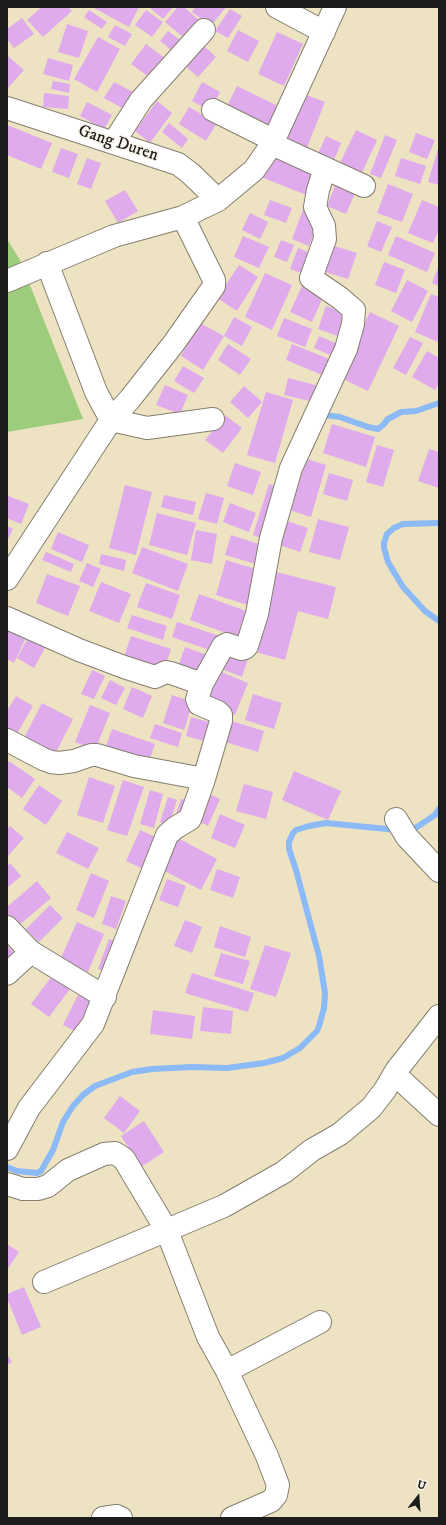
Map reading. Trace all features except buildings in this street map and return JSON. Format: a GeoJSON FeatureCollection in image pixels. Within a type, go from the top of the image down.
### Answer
{"type":"FeatureCollection","features":[{"type":"Feature","properties":{"kind":"street"},"geometry":{"type":"LineString","coordinates":[[277,7],[324,32]]}},
{"type":"Feature","properties":{"kind":"street"},"geometry":{"type":"LineString","coordinates":[[7,281],[114,236],[183,218],[218,200],[254,170],[272,142],[335,7]]}},
{"type":"Feature","properties":{"kind":"street"},"geometry":{"type":"LineString","coordinates":[[114,142],[141,100],[204,30]]}},
{"type":"Feature","properties":{"kind":"street","name":"Gang Duren"},"geometry":{"type":"LineString","coordinates":[[7,108],[178,164],[190,173],[218,200]]}},
{"type":"Feature","properties":{"kind":"street"},"geometry":{"type":"LineString","coordinates":[[213,110],[272,142],[364,186]]}},
{"type":"Feature","properties":{"kind":"street"},"geometry":{"type":"LineString","coordinates":[[9,1146],[29,1108],[93,1024],[105,997],[167,835],[190,819],[204,778],[221,715],[218,712],[199,704],[197,699],[202,684],[223,646],[227,644],[241,649],[247,646],[257,614],[271,538],[291,468],[346,349],[353,324],[354,310],[340,298],[311,278],[324,239],[324,226],[315,207],[318,190],[325,168]]}},
{"type":"Feature","properties":{"kind":"street"},"geometry":{"type":"LineString","coordinates":[[7,579],[111,420],[130,399],[174,343],[214,286],[214,280],[183,218]]}},
{"type":"Feature","properties":{"kind":"street"},"geometry":{"type":"LineString","coordinates":[[47,263],[96,392],[111,420],[148,428],[214,419]]}},
{"type":"Feature","properties":{"kind":"street"},"geometry":{"type":"LineString","coordinates":[[7,618],[79,650],[124,667],[155,676],[166,672],[171,673],[202,684]]}},
{"type":"Feature","properties":{"kind":"street"},"geometry":{"type":"LineString","coordinates":[[7,740],[51,762],[59,763],[74,761],[91,755],[97,755],[134,766],[204,778]]}},
{"type":"Feature","properties":{"kind":"street"},"geometry":{"type":"LineString","coordinates":[[401,826],[439,872]]}},
{"type":"Feature","properties":{"kind":"street"},"geometry":{"type":"LineString","coordinates":[[7,927],[31,952],[105,997]]}},
{"type":"Feature","properties":{"kind":"street"},"geometry":{"type":"LineString","coordinates":[[7,974],[31,952]]}},
{"type":"Feature","properties":{"kind":"street"},"geometry":{"type":"LineString","coordinates":[[44,1282],[224,1206],[284,1172],[312,1150],[340,1134],[371,1108],[385,1090],[396,1071],[439,1016]]}},
{"type":"Feature","properties":{"kind":"street"},"geometry":{"type":"LineString","coordinates":[[402,1081],[439,1115]]}},
{"type":"Feature","properties":{"kind":"street"},"geometry":{"type":"LineString","coordinates":[[7,1184],[23,1189],[38,1189],[48,1186],[68,1170],[104,1154],[115,1153],[124,1159],[167,1231],[208,1337],[227,1371],[267,1456],[278,1485],[276,1495],[271,1501],[232,1518]]}},
{"type":"Feature","properties":{"kind":"street"},"geometry":{"type":"LineString","coordinates":[[227,1371],[320,1322]]}},
{"type":"Feature","properties":{"kind":"street"},"geometry":{"type":"LineString","coordinates":[[103,1518],[116,1516],[121,1518]]}},
{"type":"Feature","properties":{"kind":"green space"},"geometry":{"type":"Polygon","coordinates":[[[7,239],[20,260],[83,419],[7,432],[7,239]]]}},
{"type":"Feature","properties":{"kind":"waterway"},"geometry":{"type":"LineString","coordinates":[[325,415],[340,417],[378,429],[388,419],[401,412],[416,411],[439,403]]}},
{"type":"Feature","properties":{"kind":"waterway"},"geometry":{"type":"LineString","coordinates":[[439,523],[403,524],[394,528],[387,534],[384,543],[388,562],[403,587],[425,611],[439,621]]}},
{"type":"Feature","properties":{"kind":"waterway"},"geometry":{"type":"LineString","coordinates":[[408,831],[414,829],[435,815],[439,809]]}},
{"type":"Feature","properties":{"kind":"waterway"},"geometry":{"type":"LineString","coordinates":[[7,1167],[17,1171],[37,1173],[41,1171],[53,1150],[63,1122],[73,1106],[83,1095],[95,1086],[132,1072],[152,1069],[192,1067],[227,1068],[264,1063],[283,1058],[300,1048],[317,1031],[324,1008],[325,993],[319,956],[289,849],[289,842],[293,833],[296,830],[309,826],[326,823],[397,830]]}}]}
